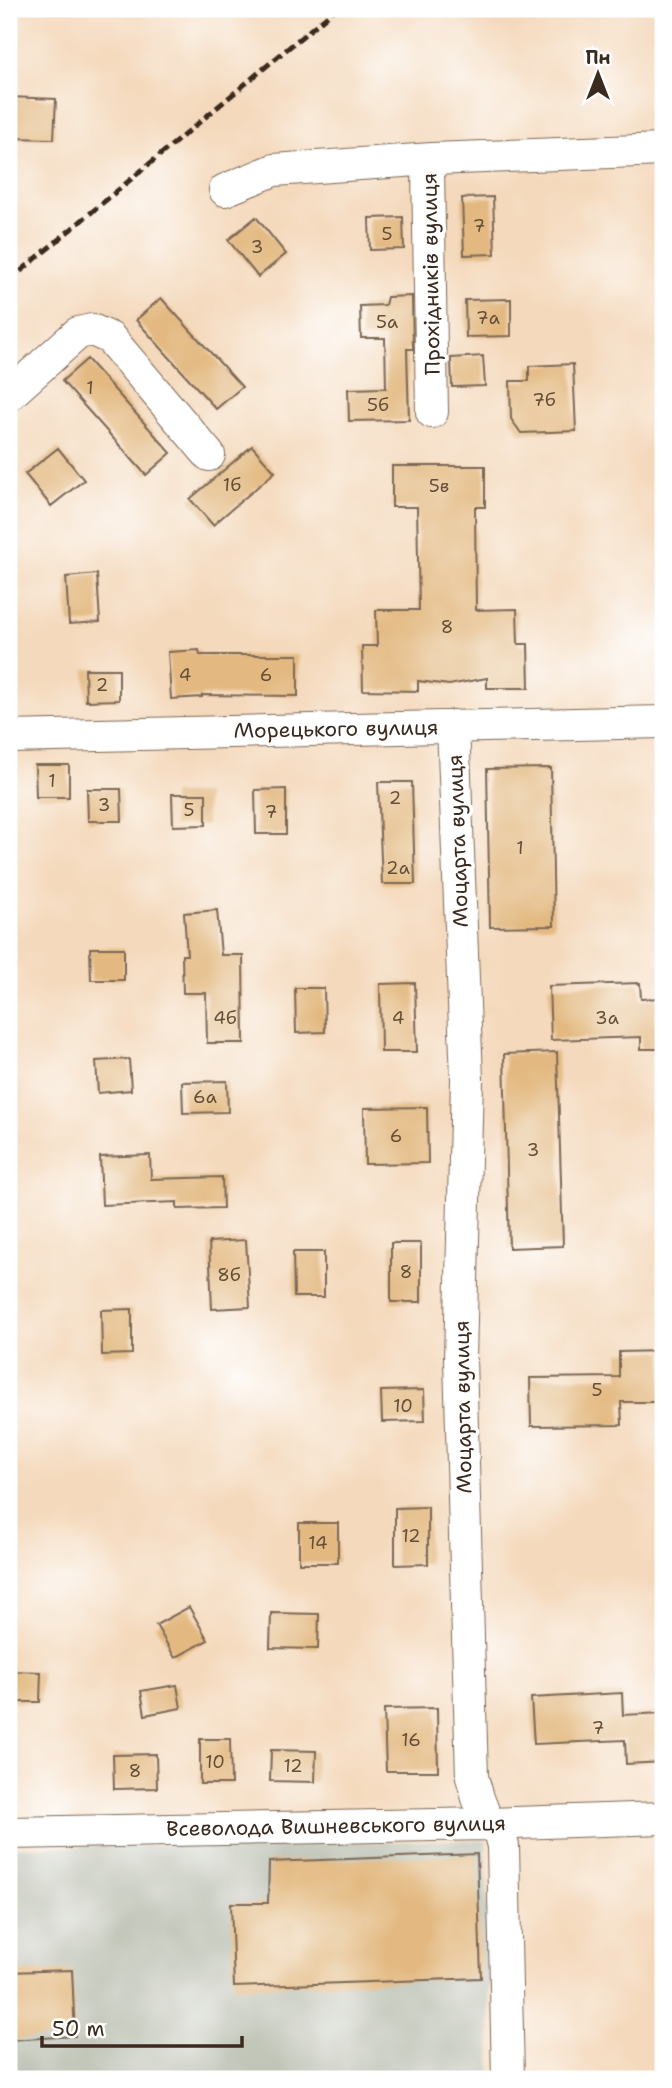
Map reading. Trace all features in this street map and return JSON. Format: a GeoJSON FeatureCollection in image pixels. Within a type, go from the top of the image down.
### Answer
{"type":"FeatureCollection","features":[{"type":"Feature","properties":{"kind":"street","name":"Прохідників вулиця"},"geometry":{"type":"LineString","coordinates":[[432,412],[428,166],[432,159],[663,150]]}},
{"type":"Feature","properties":{"kind":"street"},"geometry":{"type":"LineString","coordinates":[[225,190],[274,170],[432,159]]}},
{"type":"Feature","properties":{"kind":"street"},"geometry":{"type":"LineString","coordinates":[[9,395],[78,333],[92,330],[110,338],[209,455]]}},
{"type":"Feature","properties":{"kind":"street","name":"Морецького вулиця"},"geometry":{"type":"LineString","coordinates":[[9,737],[663,722]]}},
{"type":"Feature","properties":{"kind":"street","name":"Моцарта вулиця"},"geometry":{"type":"LineString","coordinates":[[453,726],[467,1079],[460,1359],[472,1777],[488,1824],[499,1831],[503,1846],[508,2079]]}},
{"type":"Feature","properties":{"kind":"street","name":"Всеволода Вишневського вулиця"},"geometry":{"type":"LineString","coordinates":[[9,1833],[663,1818]]}},
{"type":"Feature","properties":{"kind":"shaded area"},"geometry":{"type":"Polygon","coordinates":[[[486,1840],[491,2079],[9,2079],[9,1847],[486,1840]]]}},
{"type":"Feature","properties":{"kind":"building"},"geometry":{"type":"Polygon","coordinates":[[[9,97],[56,99],[54,139],[9,138],[9,97]]]}},
{"type":"Feature","properties":{"kind":"building"},"geometry":{"type":"Polygon","coordinates":[[[493,197],[495,254],[464,255],[462,198],[493,197]]]}},
{"type":"Feature","properties":{"kind":"building"},"geometry":{"type":"Polygon","coordinates":[[[256,217],[286,254],[258,277],[228,240],[256,217]]]}},
{"type":"Feature","properties":{"kind":"building"},"geometry":{"type":"Polygon","coordinates":[[[403,217],[404,249],[370,250],[369,218],[403,217]]]}},
{"type":"Feature","properties":{"kind":"building"},"geometry":{"type":"Polygon","coordinates":[[[412,296],[413,349],[407,349],[409,420],[349,421],[348,389],[386,388],[385,338],[361,338],[360,306],[385,305],[387,297],[412,296]]]}},
{"type":"Feature","properties":{"kind":"building"},"geometry":{"type":"Polygon","coordinates":[[[161,298],[242,387],[216,409],[136,320],[161,298]]]}},
{"type":"Feature","properties":{"kind":"building"},"geometry":{"type":"Polygon","coordinates":[[[511,299],[511,336],[466,337],[465,300],[511,299]]]}},
{"type":"Feature","properties":{"kind":"building"},"geometry":{"type":"Polygon","coordinates":[[[483,356],[485,386],[452,387],[451,358],[483,356]]]}},
{"type":"Feature","properties":{"kind":"building"},"geometry":{"type":"Polygon","coordinates":[[[87,359],[171,453],[146,475],[62,381],[87,359]]]}},
{"type":"Feature","properties":{"kind":"building"},"geometry":{"type":"Polygon","coordinates":[[[573,364],[576,431],[521,433],[511,419],[510,381],[529,381],[529,366],[573,364]]]}},
{"type":"Feature","properties":{"kind":"building"},"geometry":{"type":"Polygon","coordinates":[[[252,446],[275,472],[213,525],[190,499],[252,446]]]}},
{"type":"Feature","properties":{"kind":"building"},"geometry":{"type":"Polygon","coordinates":[[[58,448],[84,480],[51,506],[25,474],[58,448]]]}},
{"type":"Feature","properties":{"kind":"building"},"geometry":{"type":"Polygon","coordinates":[[[392,466],[485,466],[485,507],[475,507],[476,610],[517,609],[518,644],[528,644],[529,688],[487,688],[487,678],[449,685],[418,681],[418,691],[363,690],[362,646],[377,646],[376,610],[419,610],[417,507],[392,507],[392,466]]]}},
{"type":"Feature","properties":{"kind":"building"},"geometry":{"type":"Polygon","coordinates":[[[97,574],[100,622],[69,624],[66,577],[97,574]]]}},
{"type":"Feature","properties":{"kind":"building"},"geometry":{"type":"Polygon","coordinates":[[[199,650],[200,655],[298,655],[298,696],[202,695],[171,699],[168,652],[199,650]]]}},
{"type":"Feature","properties":{"kind":"building"},"geometry":{"type":"Polygon","coordinates":[[[85,669],[119,669],[119,700],[86,701],[85,669]]]}},
{"type":"Feature","properties":{"kind":"building"},"geometry":{"type":"Polygon","coordinates":[[[35,765],[69,765],[69,797],[36,797],[35,765]]]}},
{"type":"Feature","properties":{"kind":"building"},"geometry":{"type":"Polygon","coordinates":[[[551,768],[554,926],[490,927],[487,769],[551,768]]]}},
{"type":"Feature","properties":{"kind":"building"},"geometry":{"type":"Polygon","coordinates":[[[378,782],[412,782],[415,884],[382,884],[378,782]]]}},
{"type":"Feature","properties":{"kind":"building"},"geometry":{"type":"Polygon","coordinates":[[[87,789],[121,789],[122,821],[88,821],[87,789]]]}},
{"type":"Feature","properties":{"kind":"building"},"geometry":{"type":"Polygon","coordinates":[[[286,789],[286,834],[256,834],[255,790],[286,789]]]}},
{"type":"Feature","properties":{"kind":"building"},"geometry":{"type":"Polygon","coordinates":[[[172,794],[206,794],[206,825],[173,826],[172,794]]]}},
{"type":"Feature","properties":{"kind":"building"},"geometry":{"type":"Polygon","coordinates":[[[217,910],[221,955],[243,955],[244,1043],[207,1043],[206,993],[183,993],[182,955],[187,955],[184,913],[217,910]]]}},
{"type":"Feature","properties":{"kind":"building"},"geometry":{"type":"Polygon","coordinates":[[[90,948],[124,948],[124,980],[91,980],[90,948]]]}},
{"type":"Feature","properties":{"kind":"building"},"geometry":{"type":"Polygon","coordinates":[[[415,983],[417,1052],[381,1052],[380,984],[415,983]]]}},
{"type":"Feature","properties":{"kind":"building"},"geometry":{"type":"Polygon","coordinates":[[[640,983],[641,999],[663,998],[663,1049],[641,1049],[641,1037],[551,1040],[549,986],[640,983]]]}},
{"type":"Feature","properties":{"kind":"building"},"geometry":{"type":"Polygon","coordinates":[[[295,988],[324,988],[325,1032],[296,1033],[295,988]]]}},
{"type":"Feature","properties":{"kind":"building"},"geometry":{"type":"Polygon","coordinates":[[[557,1052],[563,1246],[509,1248],[504,1054],[557,1052]]]}},
{"type":"Feature","properties":{"kind":"building"},"geometry":{"type":"Polygon","coordinates":[[[129,1059],[131,1090],[98,1093],[96,1061],[129,1059]]]}},
{"type":"Feature","properties":{"kind":"building"},"geometry":{"type":"Polygon","coordinates":[[[227,1081],[228,1112],[183,1113],[182,1082],[227,1081]]]}},
{"type":"Feature","properties":{"kind":"building"},"geometry":{"type":"Polygon","coordinates":[[[427,1107],[428,1163],[365,1164],[364,1108],[427,1107]]]}},
{"type":"Feature","properties":{"kind":"building"},"geometry":{"type":"Polygon","coordinates":[[[150,1155],[151,1179],[222,1177],[223,1208],[177,1209],[177,1202],[102,1205],[100,1157],[150,1155]]]}},
{"type":"Feature","properties":{"kind":"building"},"geometry":{"type":"Polygon","coordinates":[[[246,1240],[250,1307],[212,1309],[209,1242],[246,1240]]]}},
{"type":"Feature","properties":{"kind":"building"},"geometry":{"type":"Polygon","coordinates":[[[391,1243],[421,1243],[421,1302],[391,1302],[391,1243]]]}},
{"type":"Feature","properties":{"kind":"building"},"geometry":{"type":"Polygon","coordinates":[[[293,1252],[324,1252],[324,1297],[294,1297],[293,1252]]]}},
{"type":"Feature","properties":{"kind":"building"},"geometry":{"type":"Polygon","coordinates":[[[132,1309],[132,1354],[102,1355],[101,1310],[132,1309]]]}},
{"type":"Feature","properties":{"kind":"building"},"geometry":{"type":"Polygon","coordinates":[[[663,1351],[663,1402],[621,1402],[622,1425],[531,1426],[530,1378],[619,1377],[619,1352],[663,1351]]]}},
{"type":"Feature","properties":{"kind":"building"},"geometry":{"type":"Polygon","coordinates":[[[424,1390],[425,1421],[382,1422],[381,1391],[424,1390]]]}},
{"type":"Feature","properties":{"kind":"building"},"geometry":{"type":"Polygon","coordinates":[[[428,1507],[428,1564],[395,1565],[395,1508],[428,1507]]]}},
{"type":"Feature","properties":{"kind":"building"},"geometry":{"type":"Polygon","coordinates":[[[299,1523],[338,1523],[338,1563],[299,1563],[299,1523]]]}},
{"type":"Feature","properties":{"kind":"building"},"geometry":{"type":"Polygon","coordinates":[[[189,1607],[208,1640],[175,1658],[156,1625],[189,1607]]]}},
{"type":"Feature","properties":{"kind":"building"},"geometry":{"type":"Polygon","coordinates":[[[271,1613],[319,1614],[318,1649],[270,1648],[271,1613]]]}},
{"type":"Feature","properties":{"kind":"building"},"geometry":{"type":"Polygon","coordinates":[[[9,1671],[41,1672],[40,1702],[9,1702],[9,1671]]]}},
{"type":"Feature","properties":{"kind":"building"},"geometry":{"type":"Polygon","coordinates":[[[177,1685],[181,1708],[145,1715],[141,1691],[177,1685]]]}},
{"type":"Feature","properties":{"kind":"building"},"geometry":{"type":"Polygon","coordinates":[[[622,1693],[623,1715],[663,1713],[663,1762],[626,1764],[625,1740],[534,1744],[531,1698],[622,1693]]]}},
{"type":"Feature","properties":{"kind":"building"},"geometry":{"type":"Polygon","coordinates":[[[437,1708],[438,1771],[386,1771],[384,1709],[437,1708]]]}},
{"type":"Feature","properties":{"kind":"building"},"geometry":{"type":"Polygon","coordinates":[[[200,1739],[230,1739],[231,1784],[200,1784],[200,1739]]]}},
{"type":"Feature","properties":{"kind":"building"},"geometry":{"type":"Polygon","coordinates":[[[271,1750],[316,1751],[315,1782],[270,1781],[271,1750]]]}},
{"type":"Feature","properties":{"kind":"building"},"geometry":{"type":"Polygon","coordinates":[[[156,1754],[157,1788],[114,1789],[113,1755],[156,1754]]]}},
{"type":"Feature","properties":{"kind":"building"},"geometry":{"type":"Polygon","coordinates":[[[477,1854],[481,1978],[234,1987],[231,1903],[268,1903],[269,1862],[477,1854]]]}},
{"type":"Feature","properties":{"kind":"building"},"geometry":{"type":"Polygon","coordinates":[[[72,1970],[75,2036],[9,2040],[9,1972],[72,1970]]]}},
{"type":"Feature","properties":{"kind":"railway"},"geometry":{"type":"LineString","coordinates":[[9,281],[335,9]]}}]}
